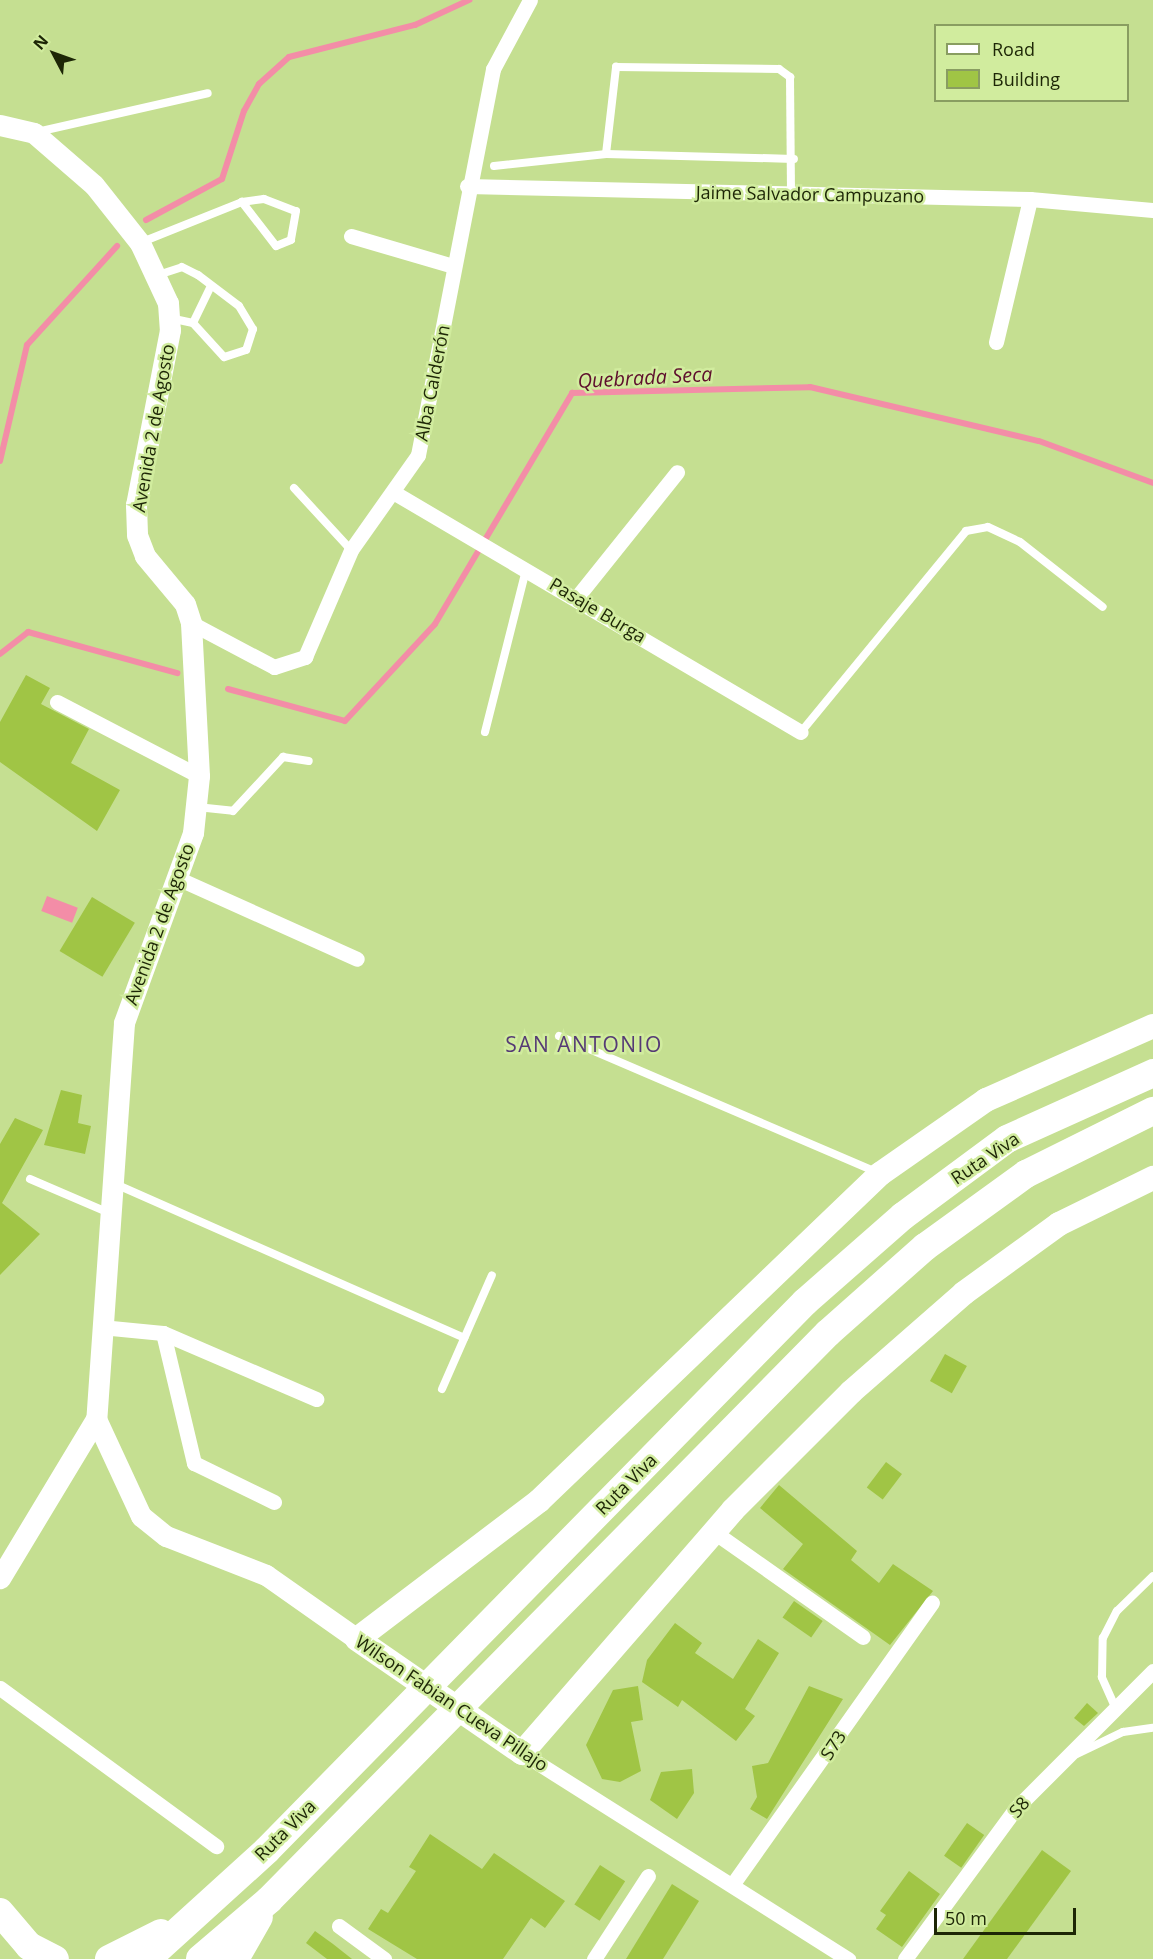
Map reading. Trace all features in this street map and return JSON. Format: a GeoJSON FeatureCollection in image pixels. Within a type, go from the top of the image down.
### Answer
{"type":"FeatureCollection","features":[{"type":"Feature","properties":{"kind":"highway","name":"Ruta Viva"},"geometry":{"type":"LineString","coordinates":[[147,1959],[267,1850],[805,1302],[903,1216],[1007,1139],[1153,1073]]}},
{"type":"Feature","properties":{"kind":"highway","name":"Ruta Viva"},"geometry":{"type":"LineString","coordinates":[[200,1959],[269,1900],[837,1326],[925,1247],[1026,1174],[1153,1111]]}},
{"type":"Feature","properties":{"kind":"highway"},"geometry":{"type":"LineString","coordinates":[[235,1959],[269,1900]]}},
{"type":"Feature","properties":{"kind":"highway"},"geometry":{"type":"LineString","coordinates":[[0,1912],[30,1952],[55,1959]]}},
{"type":"Feature","properties":{"kind":"highway"},"geometry":{"type":"LineString","coordinates":[[109,1959],[197,1914]]}},
{"type":"Feature","properties":{"kind":"main road","name":"Avenida 2 de Agosto"},"geometry":{"type":"LineString","coordinates":[[0,125],[34,133],[94,185],[140,243],[158,275],[169,318],[136,505],[137,535],[146,556],[185,604],[192,623],[199,776],[196,807],[177,878],[137,974],[124,1023],[109,1182],[96,1419],[0,1578]]}},
{"type":"Feature","properties":{"kind":"main road"},"geometry":{"type":"LineString","coordinates":[[357,1639],[539,1501],[793,1252],[880,1174],[986,1100],[1153,1026]]}},
{"type":"Feature","properties":{"kind":"main road"},"geometry":{"type":"LineString","coordinates":[[522,1753],[714,1532],[851,1392],[964,1293],[1059,1224],[1153,1178]]}},
{"type":"Feature","properties":{"kind":"main road","name":"Wilson Fabian Cueva Pillajo"},"geometry":{"type":"LineString","coordinates":[[96,1419],[141,1516],[166,1536],[266,1575],[474,1722],[522,1753]]}},
{"type":"Feature","properties":{"kind":"street","name":"Alba Calderón"},"geometry":{"type":"LineString","coordinates":[[192,623],[265,664],[295,664],[320,629],[351,550],[393,492],[423,442],[467,186],[493,69],[531,0]]}},
{"type":"Feature","properties":{"kind":"street","name":"Jaime Salvador Campuzano"},"geometry":{"type":"LineString","coordinates":[[467,186],[1030,199],[1153,210]]}},
{"type":"Feature","properties":{"kind":"street"},"geometry":{"type":"LineString","coordinates":[[996,342],[1030,199]]}},
{"type":"Feature","properties":{"kind":"street"},"geometry":{"type":"LineString","coordinates":[[351,236],[453,266]]}},
{"type":"Feature","properties":{"kind":"street"},"geometry":{"type":"LineString","coordinates":[[577,597],[677,472]]}},
{"type":"Feature","properties":{"kind":"street","name":"Pasaje Burga"},"geometry":{"type":"LineString","coordinates":[[393,492],[577,597],[801,732]]}},
{"type":"Feature","properties":{"kind":"street"},"geometry":{"type":"LineString","coordinates":[[57,702],[199,776]]}},
{"type":"Feature","properties":{"kind":"street"},"geometry":{"type":"LineString","coordinates":[[177,878],[357,959]]}},
{"type":"Feature","properties":{"kind":"street"},"geometry":{"type":"LineString","coordinates":[[101,1327],[163,1333],[316,1399]]}},
{"type":"Feature","properties":{"kind":"street"},"geometry":{"type":"LineString","coordinates":[[163,1333],[194,1463],[274,1502]]}},
{"type":"Feature","properties":{"kind":"street"},"geometry":{"type":"LineString","coordinates":[[714,1532],[863,1636]]}},
{"type":"Feature","properties":{"kind":"street","name":"S73"},"geometry":{"type":"LineString","coordinates":[[732,1885],[932,1603]]}},
{"type":"Feature","properties":{"kind":"street","name":"S8"},"geometry":{"type":"LineString","coordinates":[[905,1959],[1015,1809],[1153,1671]]}},
{"type":"Feature","properties":{"kind":"street"},"geometry":{"type":"LineString","coordinates":[[0,1688],[216,1846]]}},
{"type":"Feature","properties":{"kind":"street","name":"Wilson Fabian Cueva Pillajo"},"geometry":{"type":"LineString","coordinates":[[522,1753],[848,1959]]}},
{"type":"Feature","properties":{"kind":"street"},"geometry":{"type":"LineString","coordinates":[[594,1959],[648,1876]]}},
{"type":"Feature","properties":{"kind":"street"},"geometry":{"type":"LineString","coordinates":[[339,1926],[384,1959]]}},
{"type":"Feature","properties":{"kind":"lane"},"geometry":{"type":"LineString","coordinates":[[606,154],[616,67],[779,69],[790,77],[794,159],[791,194]]}},
{"type":"Feature","properties":{"kind":"lane"},"geometry":{"type":"LineString","coordinates":[[34,133],[208,93]]}},
{"type":"Feature","properties":{"kind":"lane"},"geometry":{"type":"LineString","coordinates":[[494,166],[606,154],[794,159]]}},
{"type":"Feature","properties":{"kind":"lane"},"geometry":{"type":"LineString","coordinates":[[140,243],[242,202],[287,203],[296,211],[291,240],[276,246],[242,202]]}},
{"type":"Feature","properties":{"kind":"lane"},"geometry":{"type":"LineString","coordinates":[[158,275],[182,267],[211,286],[249,318],[253,329],[246,350],[236,357],[216,352],[193,322],[169,318]]}},
{"type":"Feature","properties":{"kind":"lane"},"geometry":{"type":"LineString","coordinates":[[193,322],[211,286]]}},
{"type":"Feature","properties":{"kind":"lane"},"geometry":{"type":"LineString","coordinates":[[294,488],[351,550]]}},
{"type":"Feature","properties":{"kind":"lane"},"geometry":{"type":"LineString","coordinates":[[801,732],[966,531],[988,527],[1020,542],[1103,607]]}},
{"type":"Feature","properties":{"kind":"lane"},"geometry":{"type":"LineString","coordinates":[[485,732],[527,568]]}},
{"type":"Feature","properties":{"kind":"lane"},"geometry":{"type":"LineString","coordinates":[[196,807],[232,811],[283,757],[309,760]]}},
{"type":"Feature","properties":{"kind":"lane"},"geometry":{"type":"LineString","coordinates":[[559,1036],[880,1174]]}},
{"type":"Feature","properties":{"kind":"lane"},"geometry":{"type":"LineString","coordinates":[[30,1179],[107,1212]]}},
{"type":"Feature","properties":{"kind":"lane"},"geometry":{"type":"LineString","coordinates":[[109,1182],[464,1338]]}},
{"type":"Feature","properties":{"kind":"lane"},"geometry":{"type":"LineString","coordinates":[[442,1389],[492,1275]]}},
{"type":"Feature","properties":{"kind":"lane"},"geometry":{"type":"LineString","coordinates":[[1116,1709],[1102,1677],[1103,1638],[1117,1611],[1153,1576]]}},
{"type":"Feature","properties":{"kind":"lane"},"geometry":{"type":"LineString","coordinates":[[1067,1759],[1123,1731],[1153,1728]]}},
{"type":"Feature","properties":{"kind":"shaded area"},"geometry":{"type":"Polygon","coordinates":[[[47,896],[78,908],[72,923],[41,911],[47,896]]]}},
{"type":"Feature","properties":{"kind":"building"},"geometry":{"type":"Polygon","coordinates":[[[26,675],[50,688],[41,704],[89,729],[71,763],[120,790],[97,831],[0,762],[0,722],[26,675]]]}},
{"type":"Feature","properties":{"kind":"building"},"geometry":{"type":"Polygon","coordinates":[[[92,897],[135,923],[102,977],[60,951],[92,897]]]}},
{"type":"Feature","properties":{"kind":"building"},"geometry":{"type":"Polygon","coordinates":[[[61,1090],[82,1095],[78,1123],[91,1126],[85,1154],[44,1145],[61,1090]]]}},
{"type":"Feature","properties":{"kind":"building"},"geometry":{"type":"Polygon","coordinates":[[[15,1118],[43,1130],[2,1203],[40,1234],[0,1275],[0,1144],[15,1118]]]}},
{"type":"Feature","properties":{"kind":"building"},"geometry":{"type":"Polygon","coordinates":[[[945,1354],[967,1366],[952,1393],[930,1381],[945,1354]]]}},
{"type":"Feature","properties":{"kind":"building"},"geometry":{"type":"Polygon","coordinates":[[[886,1462],[902,1474],[883,1500],[867,1488],[886,1462]]]}},
{"type":"Feature","properties":{"kind":"building"},"geometry":{"type":"Polygon","coordinates":[[[779,1485],[857,1551],[851,1560],[879,1583],[893,1564],[933,1591],[890,1645],[783,1569],[803,1544],[760,1508],[779,1485]]]}},
{"type":"Feature","properties":{"kind":"building"},"geometry":{"type":"Polygon","coordinates":[[[794,1601],[823,1621],[811,1637],[783,1617],[794,1601]]]}},
{"type":"Feature","properties":{"kind":"building"},"geometry":{"type":"Polygon","coordinates":[[[675,1623],[702,1643],[695,1653],[733,1679],[758,1639],[779,1653],[745,1709],[755,1716],[736,1741],[682,1700],[678,1707],[642,1682],[647,1660],[675,1623]]]}},
{"type":"Feature","properties":{"kind":"building"},"geometry":{"type":"Polygon","coordinates":[[[638,1686],[643,1720],[631,1722],[641,1771],[620,1782],[602,1779],[586,1745],[613,1690],[638,1686]]]}},
{"type":"Feature","properties":{"kind":"building"},"geometry":{"type":"Polygon","coordinates":[[[809,1686],[843,1699],[767,1819],[750,1809],[757,1797],[752,1766],[768,1763],[809,1686]]]}},
{"type":"Feature","properties":{"kind":"building"},"geometry":{"type":"Polygon","coordinates":[[[1087,1703],[1098,1713],[1084,1726],[1074,1718],[1087,1703]]]}},
{"type":"Feature","properties":{"kind":"building"},"geometry":{"type":"Polygon","coordinates":[[[692,1769],[694,1793],[677,1819],[650,1800],[661,1772],[692,1769]]]}},
{"type":"Feature","properties":{"kind":"building"},"geometry":{"type":"Polygon","coordinates":[[[967,1823],[984,1835],[961,1868],[944,1856],[967,1823]]]}},
{"type":"Feature","properties":{"kind":"building"},"geometry":{"type":"Polygon","coordinates":[[[430,1834],[482,1869],[494,1853],[565,1901],[545,1928],[531,1918],[503,1959],[417,1959],[368,1929],[381,1909],[388,1913],[416,1871],[409,1867],[430,1834]]]}},
{"type":"Feature","properties":{"kind":"building"},"geometry":{"type":"Polygon","coordinates":[[[1042,1850],[1071,1871],[1007,1959],[963,1959],[1042,1850]]]}},
{"type":"Feature","properties":{"kind":"building"},"geometry":{"type":"Polygon","coordinates":[[[600,1865],[625,1881],[600,1921],[574,1904],[600,1865]]]}},
{"type":"Feature","properties":{"kind":"building"},"geometry":{"type":"Polygon","coordinates":[[[909,1871],[940,1894],[902,1947],[876,1929],[886,1915],[880,1911],[909,1871]]]}},
{"type":"Feature","properties":{"kind":"building"},"geometry":{"type":"Polygon","coordinates":[[[672,1884],[699,1901],[663,1959],[626,1959],[672,1884]]]}},
{"type":"Feature","properties":{"kind":"building"},"geometry":{"type":"Polygon","coordinates":[[[315,1931],[352,1959],[327,1959],[306,1943],[315,1931]]]}},
{"type":"Feature","properties":{"kind":"waterway"},"geometry":{"type":"LineString","coordinates":[[146,220],[222,179],[244,111],[259,84],[289,57],[415,25],[469,0]]}},
{"type":"Feature","properties":{"kind":"waterway"},"geometry":{"type":"LineString","coordinates":[[0,461],[27,345],[117,246]]}},
{"type":"Feature","properties":{"kind":"waterway","name":"Quebrada Seca"},"geometry":{"type":"LineString","coordinates":[[228,689],[345,721],[435,624],[572,393],[810,387],[1039,441],[1153,483]]}},
{"type":"Feature","properties":{"kind":"waterway","name":"Quebrada Seca"},"geometry":{"type":"LineString","coordinates":[[0,654],[28,632],[177,673]]}},
{"type":"Feature","properties":{"kind":"district","name":"SAN ANTONIO"},"geometry":{"type":"Point","coordinates":[584,1044]}}]}
